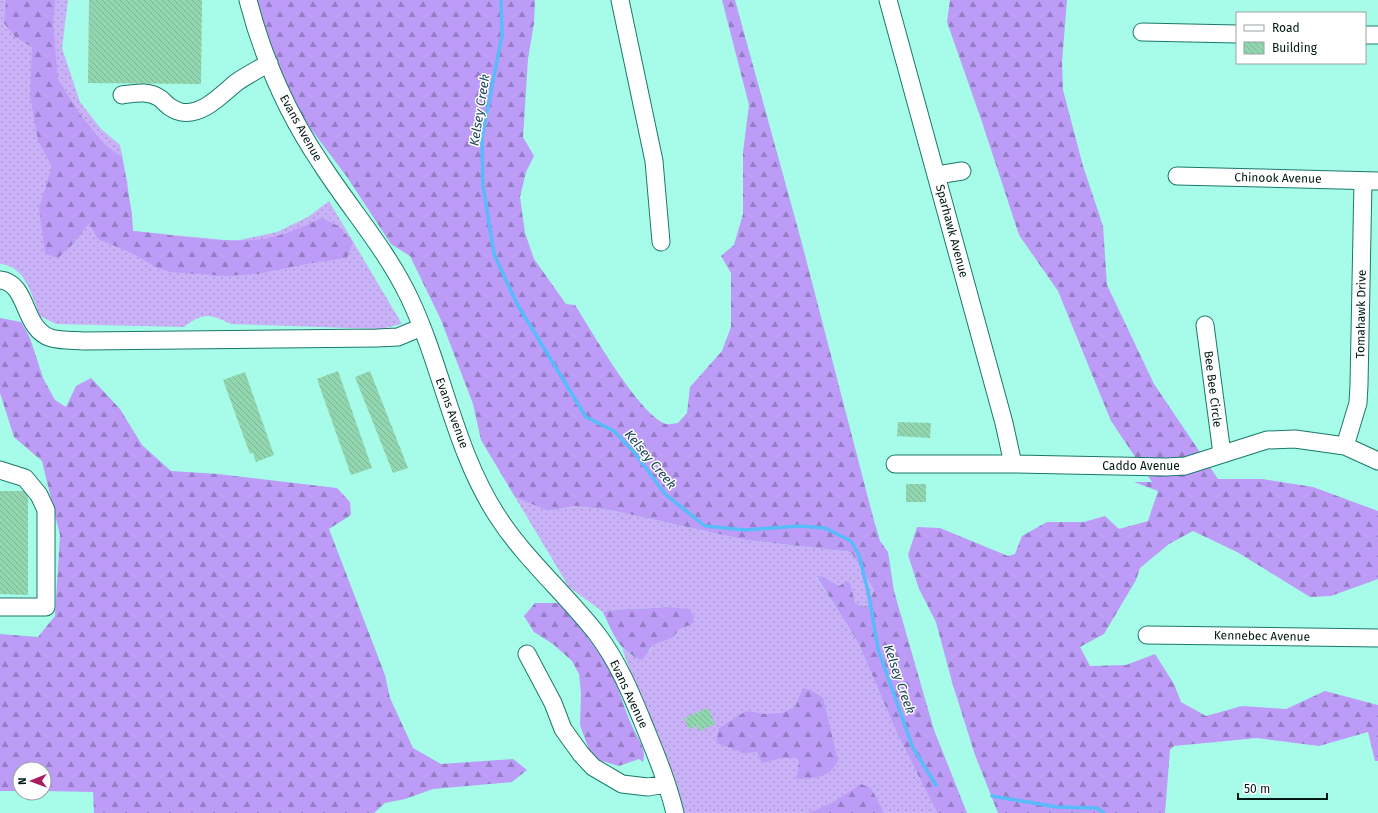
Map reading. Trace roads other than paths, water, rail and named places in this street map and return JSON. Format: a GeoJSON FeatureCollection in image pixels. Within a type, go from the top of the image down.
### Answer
{"type":"FeatureCollection","features":[{"type":"Feature","properties":{"kind":"street","name":"Evans Avenue"},"geometry":{"type":"LineString","coordinates":[[248,0],[269,63],[298,125],[322,165],[372,234],[396,271],[422,327],[470,463],[487,500],[519,546],[584,619],[612,656],[634,701],[666,784],[675,813]]}},
{"type":"Feature","properties":{"kind":"street"},"geometry":{"type":"LineString","coordinates":[[620,0],[654,161],[661,242]]}},
{"type":"Feature","properties":{"kind":"street","name":"Sparhawk Avenue"},"geometry":{"type":"LineString","coordinates":[[888,0],[1004,423],[1012,464]]}},
{"type":"Feature","properties":{"kind":"street"},"geometry":{"type":"LineString","coordinates":[[1142,32],[1236,34]]}},
{"type":"Feature","properties":{"kind":"street"},"geometry":{"type":"LineString","coordinates":[[1366,35],[1378,35]]}},
{"type":"Feature","properties":{"kind":"street"},"geometry":{"type":"LineString","coordinates":[[122,95],[141,92],[151,93],[168,107],[182,112],[195,110],[215,102],[237,82],[269,63]]}},
{"type":"Feature","properties":{"kind":"street"},"geometry":{"type":"LineString","coordinates":[[936,175],[962,171]]}},
{"type":"Feature","properties":{"kind":"street","name":"Chinook Avenue"},"geometry":{"type":"LineString","coordinates":[[1177,176],[1370,181]]}},
{"type":"Feature","properties":{"kind":"street","name":"Tomahawk Drive"},"geometry":{"type":"LineString","coordinates":[[1346,446],[1358,403],[1370,181]]}},
{"type":"Feature","properties":{"kind":"street"},"geometry":{"type":"LineString","coordinates":[[0,280],[6,280],[16,287],[32,323],[40,332],[51,338],[85,341],[398,337],[422,327]]}},
{"type":"Feature","properties":{"kind":"street","name":"Bee Bee Circle"},"geometry":{"type":"LineString","coordinates":[[1206,325],[1222,454]]}},
{"type":"Feature","properties":{"kind":"street","name":"Caddo Avenue"},"geometry":{"type":"LineString","coordinates":[[895,464],[1185,466],[1267,440],[1304,439],[1346,446],[1378,461]]}},
{"type":"Feature","properties":{"kind":"street"},"geometry":{"type":"LineString","coordinates":[[0,470],[25,478],[39,495],[46,510],[46,607],[0,607]]}},
{"type":"Feature","properties":{"kind":"street","name":"Kennebec Avenue"},"geometry":{"type":"LineString","coordinates":[[1147,635],[1378,638]]}},
{"type":"Feature","properties":{"kind":"street"},"geometry":{"type":"LineString","coordinates":[[527,654],[553,703],[563,730],[593,767],[622,784],[648,787],[666,784]]}},
{"type":"Feature","properties":{"kind":"waterway","name":"Kelsey Creek"},"geometry":{"type":"LineString","coordinates":[[501,0],[502,35],[482,138],[483,186],[494,254],[517,304],[586,417],[614,431],[634,452],[665,494],[705,526],[745,530],[799,526],[825,528],[851,541],[859,555],[869,596],[878,649],[913,748],[936,785]]}},
{"type":"Feature","properties":{"kind":"waterway","name":"Kelsey Creek"},"geometry":{"type":"LineString","coordinates":[[992,796],[1057,807],[1097,808],[1104,813]]}}]}
